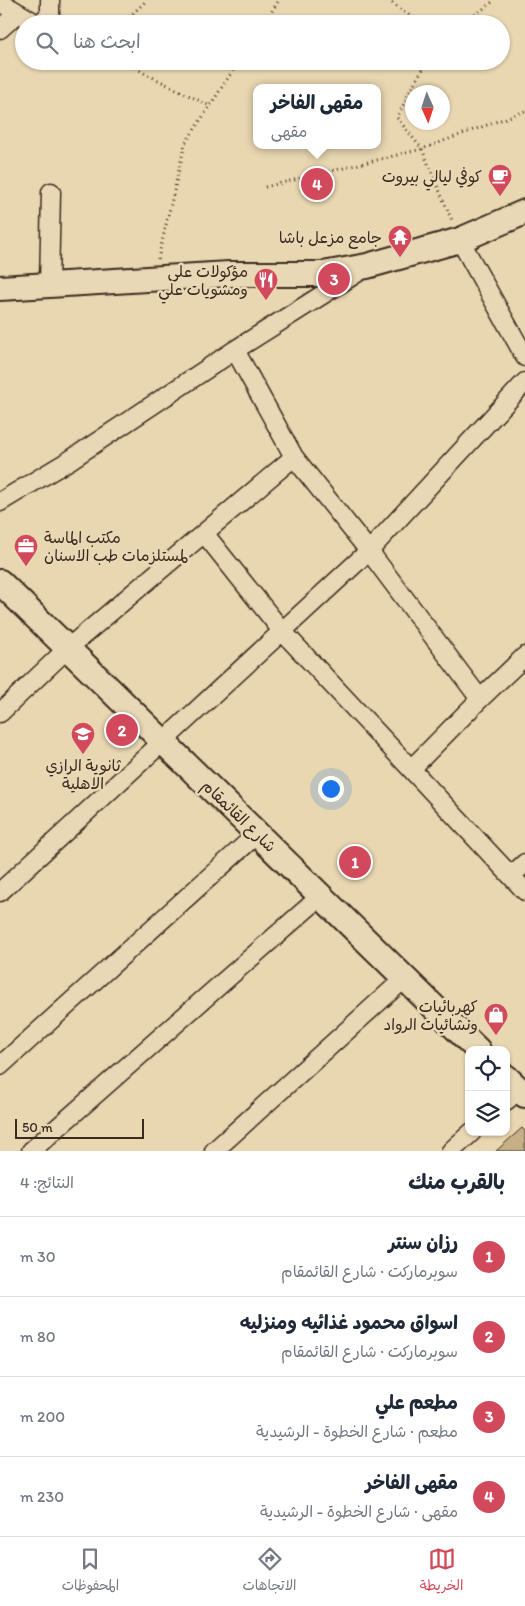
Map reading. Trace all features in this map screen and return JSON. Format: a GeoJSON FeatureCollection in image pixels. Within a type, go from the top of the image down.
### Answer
{"type":"FeatureCollection","features":[{"type":"Feature","properties":{"kind":"street"},"geometry":{"type":"LineString","coordinates":[[48,15],[50,0]]}},
{"type":"Feature","properties":{"kind":"street"},"geometry":{"type":"LineString","coordinates":[[0,2],[21,15]]}},
{"type":"Feature","properties":{"kind":"street"},"geometry":{"type":"LineString","coordinates":[[0,29],[15,16]]}},
{"type":"Feature","properties":{"kind":"street"},"geometry":{"type":"LineString","coordinates":[[49,284],[51,192]]}},
{"type":"Feature","properties":{"kind":"street"},"geometry":{"type":"LineString","coordinates":[[2,286],[229,274],[323,274],[367,266],[460,240],[525,212]]}},
{"type":"Feature","properties":{"kind":"street"},"geometry":{"type":"LineString","coordinates":[[460,240],[525,357]]}},
{"type":"Feature","properties":{"kind":"street"},"geometry":{"type":"LineString","coordinates":[[0,502],[70,460],[235,350],[367,266]]}},
{"type":"Feature","properties":{"kind":"street"},"geometry":{"type":"LineString","coordinates":[[235,350],[294,457],[369,552],[480,699]]}},
{"type":"Feature","properties":{"kind":"street"},"geometry":{"type":"LineString","coordinates":[[0,892],[369,552],[525,382]]}},
{"type":"Feature","properties":{"kind":"street"},"geometry":{"type":"LineString","coordinates":[[0,713],[68,648],[294,457]]}},
{"type":"Feature","properties":{"kind":"street"},"geometry":{"type":"LineString","coordinates":[[204,534],[282,631],[525,891]]}},
{"type":"Feature","properties":{"kind":"street","name":"شارع القائمقام"},"geometry":{"type":"LineString","coordinates":[[0,582],[474,1046]]}},
{"type":"Feature","properties":{"kind":"street"},"geometry":{"type":"LineString","coordinates":[[411,769],[525,656]]}},
{"type":"Feature","properties":{"kind":"street"},"geometry":{"type":"LineString","coordinates":[[0,1066],[258,834]]}},
{"type":"Feature","properties":{"kind":"street"},"geometry":{"type":"LineString","coordinates":[[511,876],[525,863]]}},
{"type":"Feature","properties":{"kind":"street"},"geometry":{"type":"LineString","coordinates":[[43,1147],[321,896]]}},
{"type":"Feature","properties":{"kind":"street"},"geometry":{"type":"LineString","coordinates":[[214,1151],[405,978]]}},
{"type":"Feature","properties":{"kind":"street"},"geometry":{"type":"LineString","coordinates":[[451,1151],[468,1136]]}},
{"type":"Feature","properties":{"kind":"path"},"geometry":{"type":"LineString","coordinates":[[131,15],[147,0]]}},
{"type":"Feature","properties":{"kind":"path"},"geometry":{"type":"LineString","coordinates":[[270,15],[279,0]]}},
{"type":"Feature","properties":{"kind":"path"},"geometry":{"type":"LineString","coordinates":[[388,0],[409,15]]}},
{"type":"Feature","properties":{"kind":"path"},"geometry":{"type":"LineString","coordinates":[[475,15],[495,0]]}},
{"type":"Feature","properties":{"kind":"path"},"geometry":{"type":"LineString","coordinates":[[139,70],[210,106]]}},
{"type":"Feature","properties":{"kind":"path"},"geometry":{"type":"LineString","coordinates":[[154,279],[185,144],[233,70]]}},
{"type":"Feature","properties":{"kind":"path"},"geometry":{"type":"LineString","coordinates":[[422,70],[412,85],[397,118],[422,149],[460,240]]}},
{"type":"Feature","properties":{"kind":"path"},"geometry":{"type":"LineString","coordinates":[[265,188],[422,149],[525,111]]}},
{"type":"Feature","properties":{"kind":"building"},"geometry":{"type":"Polygon","coordinates":[[[522,1128],[525,1131],[525,1151],[496,1151],[522,1128]]]}},
{"type":"Feature","properties":{"kind":"place","name":"مقهى الفاخر"},"geometry":{"type":"Point","coordinates":[317,184]}},
{"type":"Feature","properties":{"kind":"place","name":"كوفي ليالي بيروت"},"geometry":{"type":"Point","coordinates":[500,197]}},
{"type":"Feature","properties":{"kind":"place","name":"جامع مزعل باشا"},"geometry":{"type":"Point","coordinates":[400,258]}},
{"type":"Feature","properties":{"kind":"place","name":"مطعم علي"},"geometry":{"type":"Point","coordinates":[334,279]}},
{"type":"Feature","properties":{"kind":"place","name":"مؤكولات علي ومشويات علي"},"geometry":{"type":"Point","coordinates":[266,301]}},
{"type":"Feature","properties":{"kind":"place","name":"مكتب الماسة لمستلزمات طب الاسنان"},"geometry":{"type":"Point","coordinates":[26,567]}},
{"type":"Feature","properties":{"kind":"place","name":"اسواق محمود غذائيه ومنزليه"},"geometry":{"type":"Point","coordinates":[122,730]}},
{"type":"Feature","properties":{"kind":"place","name":"ثانوية الرازي الاهلية"},"geometry":{"type":"Point","coordinates":[83,755]}},
{"type":"Feature","properties":{"kind":"place","name":"رزان سنتر"},"geometry":{"type":"Point","coordinates":[355,862]}},
{"type":"Feature","properties":{"kind":"place","name":"كهربائيات ونشائيات الرواد"},"geometry":{"type":"Point","coordinates":[496,1036]}}]}
